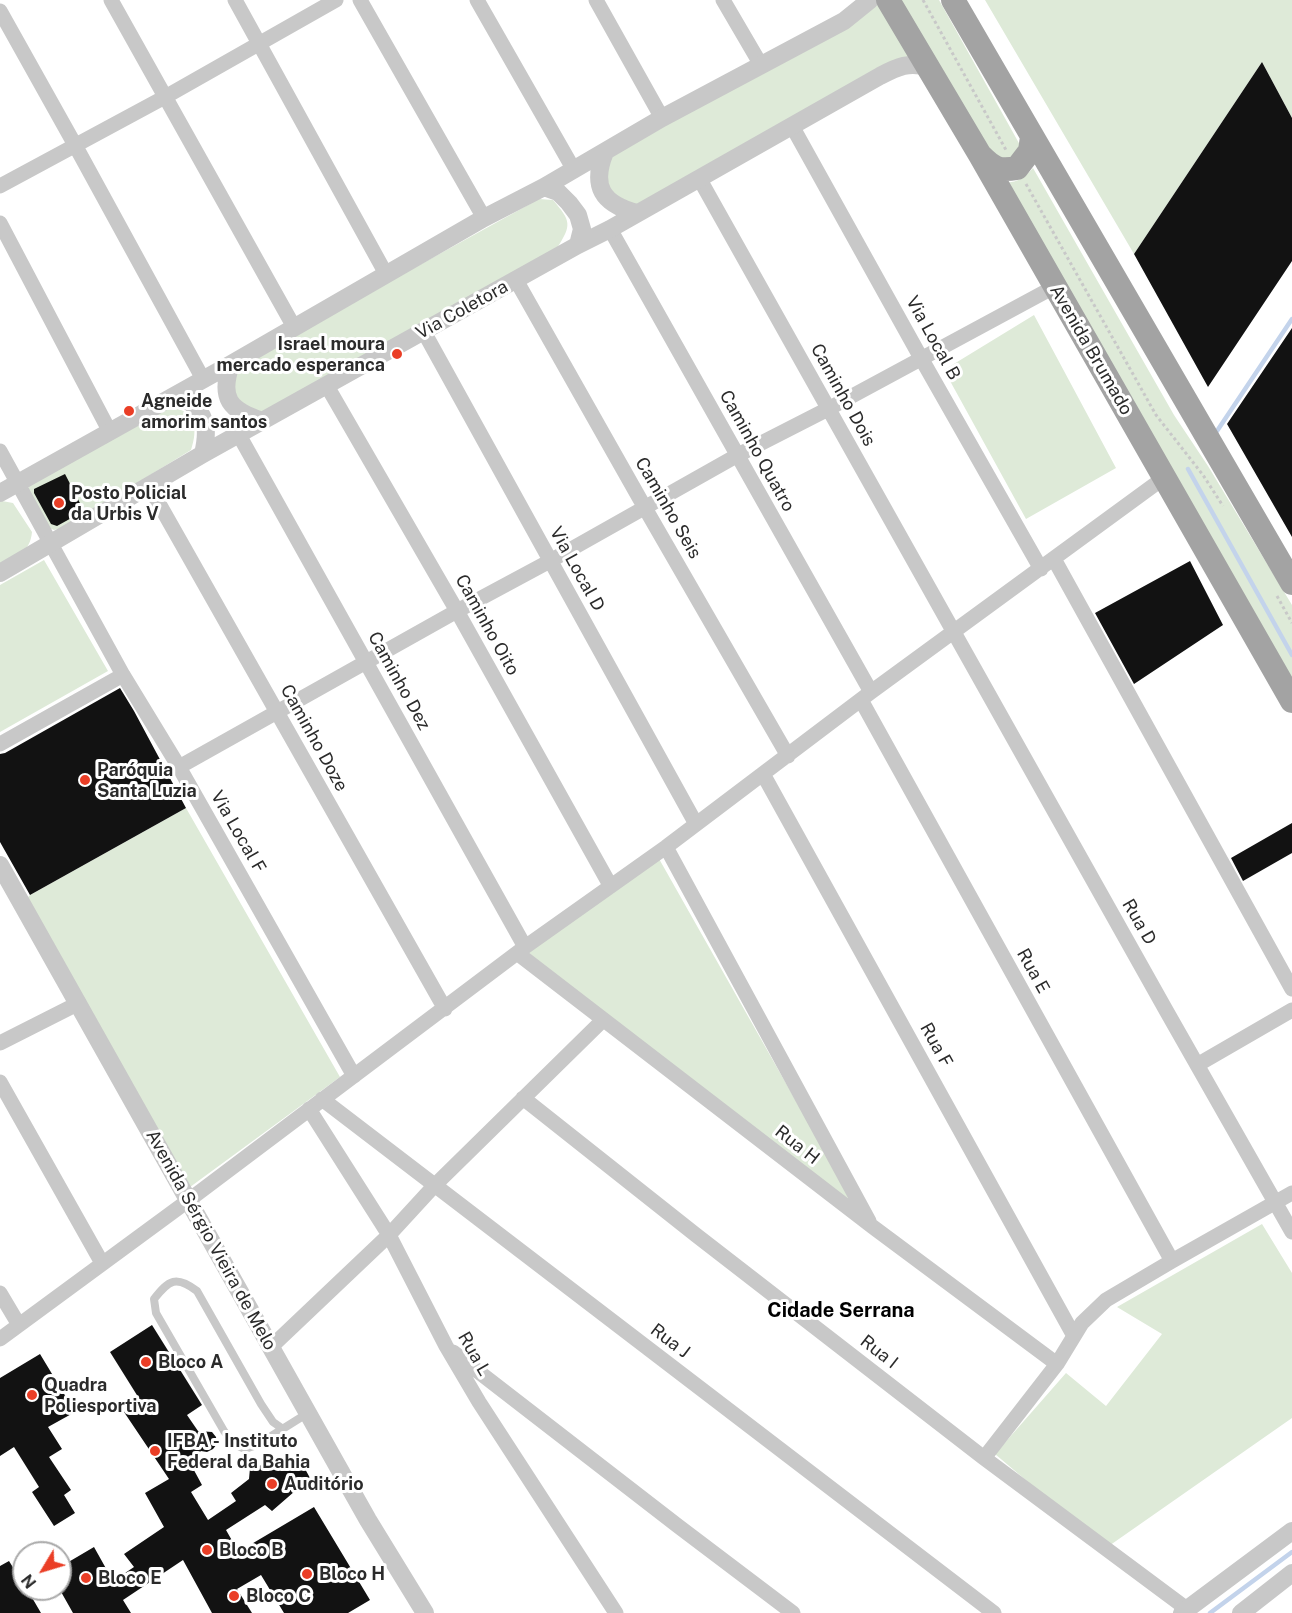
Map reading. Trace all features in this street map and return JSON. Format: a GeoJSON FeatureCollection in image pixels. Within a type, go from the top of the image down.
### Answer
{"type":"FeatureCollection","features":[{"type":"Feature","properties":{"kind":"main road","name":"Avenida Brumado"},"geometry":{"type":"LineString","coordinates":[[888,0],[980,155],[1292,701]]}},
{"type":"Feature","properties":{"kind":"main road"},"geometry":{"type":"LineString","coordinates":[[953,0],[1284,589]]}},
{"type":"Feature","properties":{"kind":"main road"},"geometry":{"type":"LineString","coordinates":[[980,155],[992,166],[1003,171],[1017,168],[1030,151],[1032,137]]}},
{"type":"Feature","properties":{"kind":"street"},"geometry":{"type":"LineString","coordinates":[[111,0],[294,327]]}},
{"type":"Feature","properties":{"kind":"street"},"geometry":{"type":"LineString","coordinates":[[235,0],[386,274]]}},
{"type":"Feature","properties":{"kind":"street"},"geometry":{"type":"LineString","coordinates":[[0,186],[165,97],[336,0]]}},
{"type":"Feature","properties":{"kind":"street"},"geometry":{"type":"LineString","coordinates":[[360,0],[484,218]]}},
{"type":"Feature","properties":{"kind":"street"},"geometry":{"type":"LineString","coordinates":[[477,0],[574,170]]}},
{"type":"Feature","properties":{"kind":"street"},"geometry":{"type":"LineString","coordinates":[[596,0],[662,118]]}},
{"type":"Feature","properties":{"kind":"street"},"geometry":{"type":"LineString","coordinates":[[723,0],[761,65]]}},
{"type":"Feature","properties":{"kind":"street"},"geometry":{"type":"LineString","coordinates":[[0,493],[231,364],[484,218],[544,187],[662,118],[844,21],[870,0]]}},
{"type":"Feature","properties":{"kind":"street"},"geometry":{"type":"LineString","coordinates":[[0,11],[203,379]]}},
{"type":"Feature","properties":{"kind":"street","name":"Via Coletora"},"geometry":{"type":"LineString","coordinates":[[0,573],[203,454],[610,229],[892,69],[905,64],[929,68]]}},
{"type":"Feature","properties":{"kind":"street","name":"Via Local B"},"geometry":{"type":"LineString","coordinates":[[792,126],[1041,569]]}},
{"type":"Feature","properties":{"kind":"street"},"geometry":{"type":"LineString","coordinates":[[605,152],[599,168],[599,181],[603,192],[621,209],[637,213]]}},
{"type":"Feature","properties":{"kind":"street","name":"Caminho Dois"},"geometry":{"type":"LineString","coordinates":[[699,178],[954,631]]}},
{"type":"Feature","properties":{"kind":"street"},"geometry":{"type":"LineString","coordinates":[[544,187],[558,192],[578,215],[582,228],[578,245]]}},
{"type":"Feature","properties":{"kind":"street"},"geometry":{"type":"LineString","coordinates":[[0,223],[110,432]]}},
{"type":"Feature","properties":{"kind":"street","name":"Caminho Quatro"},"geometry":{"type":"LineString","coordinates":[[610,229],[738,455],[866,696]]}},
{"type":"Feature","properties":{"kind":"street","name":"Caminho Seis"},"geometry":{"type":"LineString","coordinates":[[516,280],[788,756]]}},
{"type":"Feature","properties":{"kind":"street"},"geometry":{"type":"LineString","coordinates":[[179,767],[738,455],[1054,287]]}},
{"type":"Feature","properties":{"kind":"street","name":"Via Local D"},"geometry":{"type":"LineString","coordinates":[[424,332],[696,824]]}},
{"type":"Feature","properties":{"kind":"street"},"geometry":{"type":"LineString","coordinates":[[231,364],[227,376],[227,396],[233,407],[244,415],[262,422]]}},
{"type":"Feature","properties":{"kind":"street","name":"Caminho Oito"},"geometry":{"type":"LineString","coordinates":[[327,386],[457,611],[610,885]]}},
{"type":"Feature","properties":{"kind":"street"},"geometry":{"type":"LineString","coordinates":[[172,397],[186,399],[202,416],[206,426],[203,454]]}},
{"type":"Feature","properties":{"kind":"street","name":"Caminho Dez"},"geometry":{"type":"LineString","coordinates":[[239,435],[367,663],[521,950]]}},
{"type":"Feature","properties":{"kind":"street","name":"Via Local F"},"geometry":{"type":"LineString","coordinates":[[0,451],[123,675],[179,767],[354,1076]]}},
{"type":"Feature","properties":{"kind":"street"},"geometry":{"type":"LineString","coordinates":[[0,1339],[445,1009],[521,950],[666,847],[866,696],[1164,477]]}},
{"type":"Feature","properties":{"kind":"street","name":"Caminho Doze"},"geometry":{"type":"LineString","coordinates":[[149,486],[445,1009]]}},
{"type":"Feature","properties":{"kind":"street"},"geometry":{"type":"LineString","coordinates":[[1054,559],[1292,989]]}},
{"type":"Feature","properties":{"kind":"street","name":"Rua D"},"geometry":{"type":"LineString","coordinates":[[954,631],[1292,1232]]}},
{"type":"Feature","properties":{"kind":"street"},"geometry":{"type":"LineString","coordinates":[[0,744],[123,675]]}},
{"type":"Feature","properties":{"kind":"street","name":"Rua E"},"geometry":{"type":"LineString","coordinates":[[866,696],[1172,1261]]}},
{"type":"Feature","properties":{"kind":"street","name":"Rua F"},"geometry":{"type":"LineString","coordinates":[[764,774],[1074,1336]]}},
{"type":"Feature","properties":{"kind":"street"},"geometry":{"type":"LineString","coordinates":[[666,847],[873,1227]]}},
{"type":"Feature","properties":{"kind":"street","name":"Avenida Sérgio Vieira de Melo"},"geometry":{"type":"LineString","coordinates":[[0,865],[419,1611]]}},
{"type":"Feature","properties":{"kind":"street","name":"Rua H"},"geometry":{"type":"LineString","coordinates":[[521,950],[603,1020],[873,1227],[1057,1364]]}},
{"type":"Feature","properties":{"kind":"street"},"geometry":{"type":"LineString","coordinates":[[0,1043],[79,1004]]}},
{"type":"Feature","properties":{"kind":"street"},"geometry":{"type":"LineString","coordinates":[[1197,1065],[1292,1010]]}},
{"type":"Feature","properties":{"kind":"street"},"geometry":{"type":"LineString","coordinates":[[271,1347],[389,1235],[434,1186],[603,1020]]}},
{"type":"Feature","properties":{"kind":"street"},"geometry":{"type":"LineString","coordinates":[[0,1082],[102,1263]]}},
{"type":"Feature","properties":{"kind":"street","name":"Rua I"},"geometry":{"type":"LineString","coordinates":[[523,1098],[696,1235],[1184,1611]]}},
{"type":"Feature","properties":{"kind":"street","name":"Rua J"},"geometry":{"type":"LineString","coordinates":[[316,1104],[434,1186],[994,1613]]}},
{"type":"Feature","properties":{"kind":"street","name":"Rua L"},"geometry":{"type":"LineString","coordinates":[[316,1104],[389,1235],[446,1346],[479,1402],[616,1613]]}},
{"type":"Feature","properties":{"kind":"street"},"geometry":{"type":"LineString","coordinates":[[984,1458],[1057,1364],[1082,1323],[1106,1300],[1292,1193]]}},
{"type":"Feature","properties":{"kind":"street"},"geometry":{"type":"LineString","coordinates":[[0,1293],[19,1325]]}},
{"type":"Feature","properties":{"kind":"street"},"geometry":{"type":"LineString","coordinates":[[446,1346],[793,1613]]}},
{"type":"Feature","properties":{"kind":"street"},"geometry":{"type":"LineString","coordinates":[[1184,1611],[1292,1531]]}},
{"type":"Feature","properties":{"kind":"street"},"geometry":{"type":"LineString","coordinates":[[1241,1613],[1292,1573]]}},
{"type":"Feature","properties":{"kind":"lane"},"geometry":{"type":"LineString","coordinates":[[283,1429],[273,1422],[261,1404],[197,1291],[186,1283],[174,1281],[165,1285],[154,1299],[156,1313],[224,1431],[234,1444],[245,1449],[257,1445],[283,1429],[308,1413]]}},
{"type":"Feature","properties":{"kind":"path"},"geometry":{"type":"LineString","coordinates":[[923,0],[1156,415],[1223,506]]}},
{"type":"Feature","properties":{"kind":"path"},"geometry":{"type":"LineString","coordinates":[[1284,589],[1292,623]]}},
{"type":"Feature","properties":{"kind":"green space"},"geometry":{"type":"Polygon","coordinates":[[[878,0],[913,62],[636,205],[614,195],[606,183],[609,158],[878,0]]]}},
{"type":"Feature","properties":{"kind":"green space"},"geometry":{"type":"Polygon","coordinates":[[[894,0],[939,0],[1020,145],[1020,154],[999,164],[894,0]]]}},
{"type":"Feature","properties":{"kind":"green space"},"geometry":{"type":"Polygon","coordinates":[[[985,0],[1292,0],[1292,118],[1262,62],[1134,254],[985,0]]]}},
{"type":"Feature","properties":{"kind":"green space"},"geometry":{"type":"Polygon","coordinates":[[[1033,168],[1174,415],[1208,466],[1292,605],[1292,694],[1000,183],[1018,180],[1033,168]]]}},
{"type":"Feature","properties":{"kind":"green space"},"geometry":{"type":"Polygon","coordinates":[[[539,199],[553,200],[566,218],[567,228],[557,248],[266,413],[253,414],[234,398],[233,376],[240,364],[539,199]]]}},
{"type":"Feature","properties":{"kind":"green space"},"geometry":{"type":"Polygon","coordinates":[[[1034,315],[1116,468],[1026,519],[944,370],[1034,315]]]}},
{"type":"Feature","properties":{"kind":"green space"},"geometry":{"type":"Polygon","coordinates":[[[171,407],[186,412],[193,422],[194,435],[191,450],[65,527],[54,530],[47,527],[27,494],[29,486],[171,407]]]}},
{"type":"Feature","properties":{"kind":"green space"},"geometry":{"type":"Polygon","coordinates":[[[0,502],[13,503],[32,532],[29,545],[25,549],[0,564],[0,502]]]}},
{"type":"Feature","properties":{"kind":"green space"},"geometry":{"type":"Polygon","coordinates":[[[44,560],[108,671],[0,732],[0,585],[44,560]]]}},
{"type":"Feature","properties":{"kind":"green space"},"geometry":{"type":"Polygon","coordinates":[[[186,808],[340,1077],[186,1190],[25,900],[30,895],[186,808]]]}},
{"type":"Feature","properties":{"kind":"green space"},"geometry":{"type":"Polygon","coordinates":[[[658,857],[857,1209],[524,953],[658,857]]]}},
{"type":"Feature","properties":{"kind":"green space"},"geometry":{"type":"Polygon","coordinates":[[[1262,1224],[1292,1273],[1292,1418],[1106,1548],[995,1454],[1066,1373],[1106,1406],[1162,1334],[1117,1307],[1262,1224]]]}},
{"type":"Feature","properties":{"kind":"building"},"geometry":{"type":"Polygon","coordinates":[[[1262,62],[1292,118],[1292,261],[1208,387],[1134,254],[1262,62]]]}},
{"type":"Feature","properties":{"kind":"building"},"geometry":{"type":"Polygon","coordinates":[[[1292,328],[1292,537],[1227,424],[1292,328]]]}},
{"type":"Feature","properties":{"kind":"building","name":"Posto Policial da Urbis V"},"geometry":{"type":"Polygon","coordinates":[[[65,474],[84,511],[57,526],[51,524],[34,489],[65,474]]]}},
{"type":"Feature","properties":{"kind":"building"},"geometry":{"type":"Polygon","coordinates":[[[1190,561],[1223,625],[1134,684],[1095,613],[1190,561]]]}},
{"type":"Feature","properties":{"kind":"building","name":"Paróquia Santa Luzia"},"geometry":{"type":"Polygon","coordinates":[[[120,688],[186,808],[30,895],[0,842],[0,754],[120,688]]]}},
{"type":"Feature","properties":{"kind":"building"},"geometry":{"type":"Polygon","coordinates":[[[1292,823],[1292,853],[1243,881],[1231,858],[1292,823]]]}},
{"type":"Feature","properties":{"kind":"building"},"geometry":{"type":"Polygon","coordinates":[[[152,1325],[202,1405],[187,1415],[198,1431],[212,1432],[217,1444],[207,1452],[201,1451],[189,1461],[202,1485],[191,1492],[208,1520],[236,1501],[231,1493],[249,1479],[250,1468],[298,1456],[310,1478],[272,1511],[265,1505],[226,1530],[238,1552],[314,1507],[370,1600],[348,1613],[284,1613],[261,1575],[237,1589],[252,1613],[212,1613],[183,1560],[123,1600],[131,1613],[73,1613],[66,1601],[72,1601],[72,1560],[94,1547],[113,1581],[134,1567],[124,1554],[164,1527],[145,1493],[169,1479],[124,1412],[140,1400],[110,1352],[152,1325]]]}},
{"type":"Feature","properties":{"kind":"building","name":"Quadra Poliesportiva"},"geometry":{"type":"Polygon","coordinates":[[[40,1354],[75,1412],[48,1427],[62,1449],[49,1457],[71,1490],[64,1495],[75,1513],[54,1526],[32,1492],[39,1487],[14,1447],[0,1456],[0,1378],[40,1354]]]}},
{"type":"Feature","properties":{"kind":"building"},"geometry":{"type":"Polygon","coordinates":[[[9,1561],[12,1566],[12,1601],[34,1601],[41,1613],[0,1613],[0,1566],[9,1561]]]}},
{"type":"Feature","properties":{"kind":"waterway"},"geometry":{"type":"LineString","coordinates":[[1217,431],[1292,319]]}},
{"type":"Feature","properties":{"kind":"waterway"},"geometry":{"type":"LineString","coordinates":[[1188,469],[1292,655]]}},
{"type":"Feature","properties":{"kind":"waterway"},"geometry":{"type":"LineString","coordinates":[[1210,1613],[1292,1552]]}},
{"type":"Feature","properties":{"kind":"place","name":"Israel moura mercado esperanca"},"geometry":{"type":"Point","coordinates":[397,354]}},
{"type":"Feature","properties":{"kind":"place","name":"Agneide amorim santos"},"geometry":{"type":"Point","coordinates":[129,411]}},
{"type":"Feature","properties":{"kind":"place","name":"Posto Policial da Urbis V"},"geometry":{"type":"Point","coordinates":[59,503]}},
{"type":"Feature","properties":{"kind":"place","name":"Paróquia Santa Luzia"},"geometry":{"type":"Point","coordinates":[85,780]}},
{"type":"Feature","properties":{"kind":"place","name":"Bloco A"},"geometry":{"type":"Point","coordinates":[146,1362]}},
{"type":"Feature","properties":{"kind":"place","name":"Quadra Poliesportiva"},"geometry":{"type":"Point","coordinates":[32,1395]}},
{"type":"Feature","properties":{"kind":"place","name":"IFBA - Instituto Federal da Bahia"},"geometry":{"type":"Point","coordinates":[155,1451]}},
{"type":"Feature","properties":{"kind":"place","name":"Auditório"},"geometry":{"type":"Point","coordinates":[272,1484]}},
{"type":"Feature","properties":{"kind":"place","name":"Bloco B"},"geometry":{"type":"Point","coordinates":[207,1550]}},
{"type":"Feature","properties":{"kind":"place","name":"Bloco H"},"geometry":{"type":"Point","coordinates":[307,1574]}},
{"type":"Feature","properties":{"kind":"place","name":"Bloco E"},"geometry":{"type":"Point","coordinates":[86,1578]}},
{"type":"Feature","properties":{"kind":"place","name":"Bloco C"},"geometry":{"type":"Point","coordinates":[234,1596]}},
{"type":"Feature","properties":{"kind":"district","name":"Cidade Serrana"},"geometry":{"type":"Point","coordinates":[841,1311]}}]}
